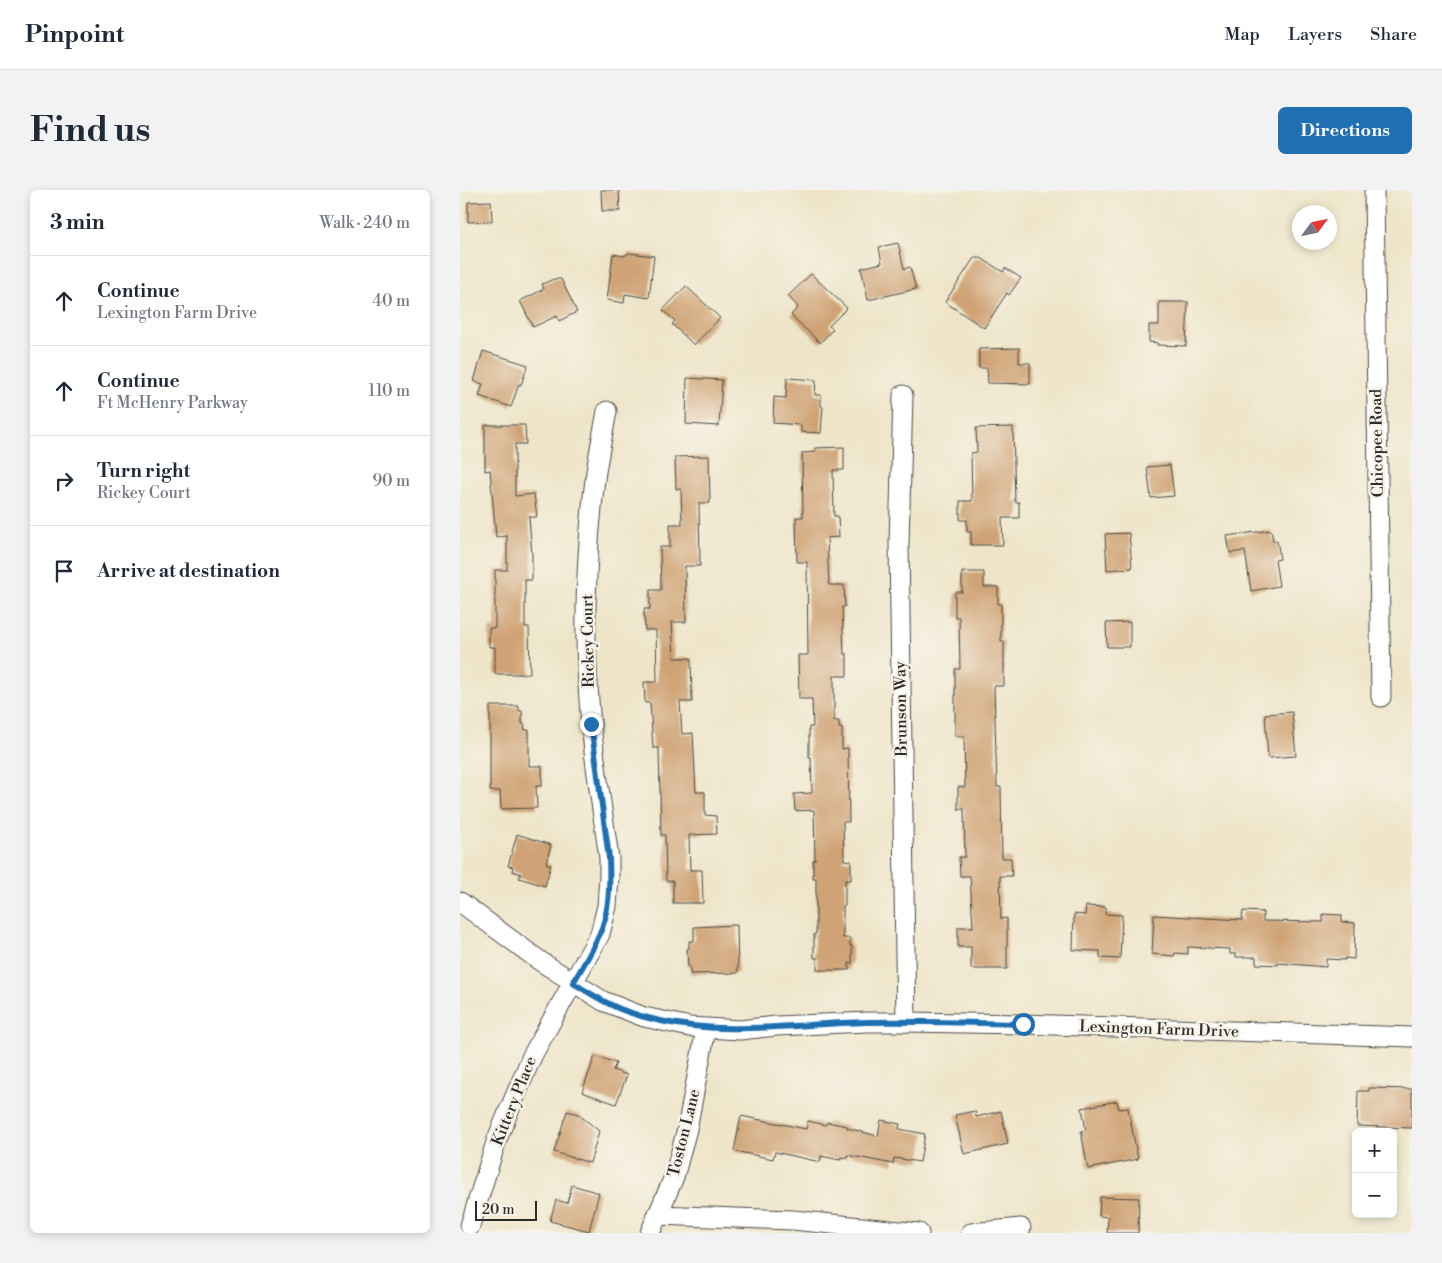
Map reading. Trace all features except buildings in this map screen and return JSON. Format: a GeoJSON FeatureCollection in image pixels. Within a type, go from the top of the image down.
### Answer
{"type":"FeatureCollection","features":[{"type":"Feature","properties":{"kind":"street","name":"Chicopee Road"},"geometry":{"type":"LineString","coordinates":[[1374,190],[1381,697]]}},
{"type":"Feature","properties":{"kind":"street","name":"Brunson Way"},"geometry":{"type":"LineString","coordinates":[[903,395],[899,544],[906,1022]]}},
{"type":"Feature","properties":{"kind":"street","name":"Rickey Court"},"geometry":{"type":"LineString","coordinates":[[573,983],[600,934],[607,906],[609,877],[609,858],[591,724],[586,605],[595,478],[607,411]]}},
{"type":"Feature","properties":{"kind":"street","name":"Lexington Farm Drive"},"geometry":{"type":"LineString","coordinates":[[460,902],[573,983],[603,1001],[644,1017],[690,1027],[740,1030],[776,1026],[906,1022],[1412,1037]]}},
{"type":"Feature","properties":{"kind":"street","name":"Kittery Place"},"geometry":{"type":"LineString","coordinates":[[470,1226],[497,1139],[532,1056],[573,983]]}},
{"type":"Feature","properties":{"kind":"street","name":"Toston Lane"},"geometry":{"type":"LineString","coordinates":[[650,1233],[674,1177],[685,1138],[706,1029]]}},
{"type":"Feature","properties":{"kind":"street"},"geometry":{"type":"LineString","coordinates":[[657,1215],[793,1220],[919,1233]]}},
{"type":"Feature","properties":{"kind":"street"},"geometry":{"type":"LineString","coordinates":[[971,1233],[1021,1228]]}},
{"type":"Feature","properties":{"kind":"route"},"geometry":{"type":"LineString","coordinates":[[591,724],[609,858],[607,906],[600,934],[573,983],[620,1009],[644,1017],[706,1029],[740,1030],[776,1026],[868,1022],[1023,1024]]}}]}
